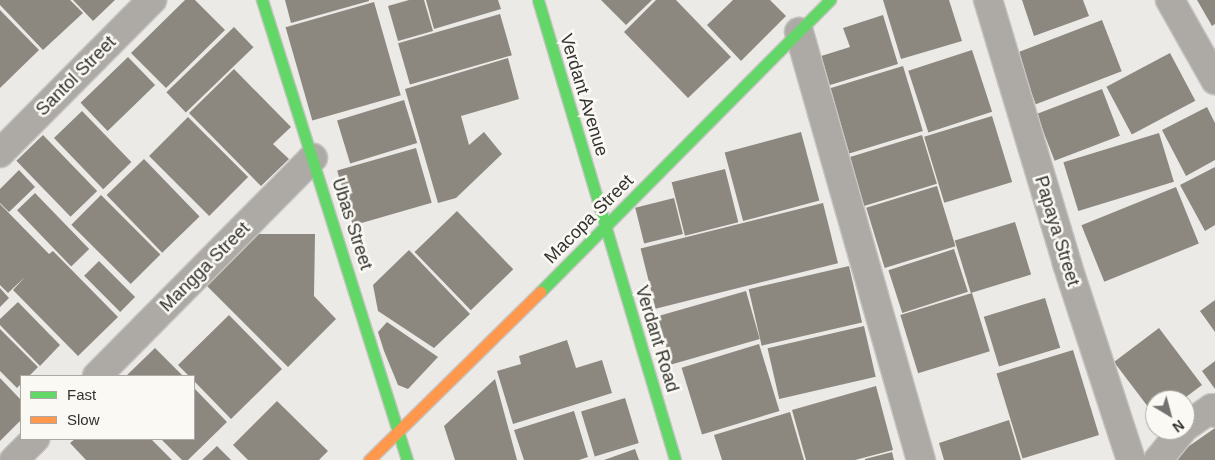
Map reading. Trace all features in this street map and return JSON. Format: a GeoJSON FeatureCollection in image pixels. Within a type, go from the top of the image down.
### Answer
{"type":"FeatureCollection","features":[{"type":"Feature","properties":{"kind":"street","name":"Santol Street"},"geometry":{"type":"LineString","coordinates":[[0,153],[152,0]]}},
{"type":"Feature","properties":{"kind":"street","name":"Ubas Street"},"geometry":{"type":"LineString","coordinates":[[262,0],[407,460]]}},
{"type":"Feature","properties":{"kind":"street","name":"Verdant Avenue"},"geometry":{"type":"LineString","coordinates":[[538,0],[606,228]]}},
{"type":"Feature","properties":{"kind":"street","name":"Macopa Street"},"geometry":{"type":"LineString","coordinates":[[369,460],[606,228],[830,0]]}},
{"type":"Feature","properties":{"kind":"street","name":"Papaya Street"},"geometry":{"type":"LineString","coordinates":[[988,0],[1067,264],[1131,460]]}},
{"type":"Feature","properties":{"kind":"street"},"geometry":{"type":"LineString","coordinates":[[1170,0],[1215,80]]}},
{"type":"Feature","properties":{"kind":"street"},"geometry":{"type":"LineString","coordinates":[[799,32],[921,460]]}},
{"type":"Feature","properties":{"kind":"street","name":"Mangga Street"},"geometry":{"type":"LineString","coordinates":[[98,375],[313,158]]}},
{"type":"Feature","properties":{"kind":"street","name":"Verdant Road"},"geometry":{"type":"LineString","coordinates":[[606,228],[675,460]]}},
{"type":"Feature","properties":{"kind":"street"},"geometry":{"type":"LineString","coordinates":[[1195,422],[1213,411]]}},
{"type":"Feature","properties":{"kind":"street"},"geometry":{"type":"LineString","coordinates":[[14,460],[34,440]]}},
{"type":"Feature","properties":{"kind":"street"},"geometry":{"type":"LineString","coordinates":[[1158,460],[1175,440]]}},
{"type":"Feature","properties":{"kind":"building"},"geometry":{"type":"Polygon","coordinates":[[[0,0],[70,0],[83,13],[43,50],[0,5],[0,0]]]}},
{"type":"Feature","properties":{"kind":"building"},"geometry":{"type":"Polygon","coordinates":[[[73,0],[115,0],[93,21],[73,0]]]}},
{"type":"Feature","properties":{"kind":"building"},"geometry":{"type":"Polygon","coordinates":[[[185,0],[195,0],[225,30],[166,88],[131,53],[185,0]]]}},
{"type":"Feature","properties":{"kind":"building"},"geometry":{"type":"Polygon","coordinates":[[[285,0],[369,0],[369,1],[291,23],[285,0]]]}},
{"type":"Feature","properties":{"kind":"building"},"geometry":{"type":"Polygon","coordinates":[[[409,0],[424,0],[433,31],[398,41],[388,6],[409,0]]]}},
{"type":"Feature","properties":{"kind":"building"},"geometry":{"type":"Polygon","coordinates":[[[426,0],[498,0],[501,9],[434,29],[426,0]]]}},
{"type":"Feature","properties":{"kind":"building"},"geometry":{"type":"Polygon","coordinates":[[[601,0],[652,0],[626,25],[601,0]]]}},
{"type":"Feature","properties":{"kind":"building"},"geometry":{"type":"Polygon","coordinates":[[[656,0],[676,0],[731,57],[688,98],[624,32],[656,0]]]}},
{"type":"Feature","properties":{"kind":"building"},"geometry":{"type":"Polygon","coordinates":[[[733,0],[770,0],[786,16],[741,61],[707,25],[733,0]]]}},
{"type":"Feature","properties":{"kind":"building"},"geometry":{"type":"Polygon","coordinates":[[[883,0],[949,0],[962,41],[901,59],[883,0]]]}},
{"type":"Feature","properties":{"kind":"building"},"geometry":{"type":"Polygon","coordinates":[[[1022,0],[1083,0],[1089,16],[1034,36],[1022,0]]]}},
{"type":"Feature","properties":{"kind":"building"},"geometry":{"type":"Polygon","coordinates":[[[1197,0],[1215,0],[1215,24],[1212,26],[1197,0]]]}},
{"type":"Feature","properties":{"kind":"building"},"geometry":{"type":"Polygon","coordinates":[[[374,2],[401,95],[312,121],[286,27],[374,2]]]}},
{"type":"Feature","properties":{"kind":"building"},"geometry":{"type":"Polygon","coordinates":[[[0,10],[39,50],[0,88],[0,10]]]}},
{"type":"Feature","properties":{"kind":"building"},"geometry":{"type":"Polygon","coordinates":[[[500,14],[512,55],[410,85],[398,43],[500,14]]]}},
{"type":"Feature","properties":{"kind":"building"},"geometry":{"type":"Polygon","coordinates":[[[883,15],[898,64],[827,86],[818,57],[850,47],[843,28],[883,15]]]}},
{"type":"Feature","properties":{"kind":"building"},"geometry":{"type":"Polygon","coordinates":[[[1102,20],[1122,71],[1036,104],[1016,53],[1102,20]]]}},
{"type":"Feature","properties":{"kind":"building"},"geometry":{"type":"Polygon","coordinates":[[[234,27],[253,47],[186,112],[166,92],[234,27]]]}},
{"type":"Feature","properties":{"kind":"building"},"geometry":{"type":"Polygon","coordinates":[[[972,50],[992,112],[928,133],[908,71],[972,50]]]}},
{"type":"Feature","properties":{"kind":"building"},"geometry":{"type":"Polygon","coordinates":[[[1170,53],[1195,101],[1132,134],[1106,87],[1170,53]]]}},
{"type":"Feature","properties":{"kind":"building"},"geometry":{"type":"Polygon","coordinates":[[[128,57],[155,85],[108,131],[81,103],[128,57]]]}},
{"type":"Feature","properties":{"kind":"building"},"geometry":{"type":"Polygon","coordinates":[[[508,58],[519,99],[461,116],[469,145],[484,132],[502,154],[456,198],[438,203],[405,89],[508,58]]]}},
{"type":"Feature","properties":{"kind":"building"},"geometry":{"type":"Polygon","coordinates":[[[903,66],[923,131],[849,154],[829,89],[903,66]]]}},
{"type":"Feature","properties":{"kind":"building"},"geometry":{"type":"Polygon","coordinates":[[[234,69],[291,127],[273,144],[289,159],[261,186],[189,113],[234,69]]]}},
{"type":"Feature","properties":{"kind":"building"},"geometry":{"type":"Polygon","coordinates":[[[1102,89],[1120,136],[1055,161],[1037,114],[1102,89]]]}},
{"type":"Feature","properties":{"kind":"building"},"geometry":{"type":"Polygon","coordinates":[[[404,100],[417,143],[350,163],[337,120],[404,100]]]}},
{"type":"Feature","properties":{"kind":"building"},"geometry":{"type":"Polygon","coordinates":[[[1207,107],[1215,123],[1215,160],[1186,176],[1162,130],[1207,107]]]}},
{"type":"Feature","properties":{"kind":"building"},"geometry":{"type":"Polygon","coordinates":[[[82,111],[131,162],[103,189],[54,138],[82,111]]]}},
{"type":"Feature","properties":{"kind":"building"},"geometry":{"type":"Polygon","coordinates":[[[992,116],[1012,182],[944,203],[924,137],[992,116]]]}},
{"type":"Feature","properties":{"kind":"building"},"geometry":{"type":"Polygon","coordinates":[[[188,117],[248,177],[209,216],[149,156],[188,117]]]}},
{"type":"Feature","properties":{"kind":"building"},"geometry":{"type":"Polygon","coordinates":[[[801,132],[819,201],[743,221],[725,152],[801,132]]]}},
{"type":"Feature","properties":{"kind":"building"},"geometry":{"type":"Polygon","coordinates":[[[1159,133],[1174,182],[1078,211],[1063,162],[1159,133]]]}},
{"type":"Feature","properties":{"kind":"building"},"geometry":{"type":"Polygon","coordinates":[[[43,135],[97,191],[71,217],[16,161],[43,135]]]}},
{"type":"Feature","properties":{"kind":"building"},"geometry":{"type":"Polygon","coordinates":[[[922,135],[937,184],[863,206],[848,158],[922,135]]]}},
{"type":"Feature","properties":{"kind":"building"},"geometry":{"type":"Polygon","coordinates":[[[416,148],[432,203],[353,225],[337,171],[416,148]]]}},
{"type":"Feature","properties":{"kind":"building"},"geometry":{"type":"Polygon","coordinates":[[[144,159],[200,217],[162,253],[107,195],[144,159]]]}},
{"type":"Feature","properties":{"kind":"building"},"geometry":{"type":"Polygon","coordinates":[[[1215,167],[1215,225],[1205,231],[1180,185],[1215,167]]]}},
{"type":"Feature","properties":{"kind":"building"},"geometry":{"type":"Polygon","coordinates":[[[725,169],[738,222],[685,236],[672,182],[725,169]]]}},
{"type":"Feature","properties":{"kind":"building"},"geometry":{"type":"Polygon","coordinates":[[[19,170],[35,187],[9,212],[0,203],[0,189],[19,170]]]}},
{"type":"Feature","properties":{"kind":"building"},"geometry":{"type":"Polygon","coordinates":[[[937,186],[955,246],[885,268],[866,208],[937,186]]]}},
{"type":"Feature","properties":{"kind":"building"},"geometry":{"type":"Polygon","coordinates":[[[1176,187],[1199,244],[1104,282],[1081,225],[1176,187]]]}},
{"type":"Feature","properties":{"kind":"building"},"geometry":{"type":"Polygon","coordinates":[[[35,193],[89,249],[71,266],[17,210],[35,193]]]}},
{"type":"Feature","properties":{"kind":"building"},"geometry":{"type":"Polygon","coordinates":[[[101,195],[160,254],[131,284],[71,225],[101,195]]]}},
{"type":"Feature","properties":{"kind":"building"},"geometry":{"type":"Polygon","coordinates":[[[674,198],[683,234],[644,244],[635,208],[674,198]]]}},
{"type":"Feature","properties":{"kind":"building"},"geometry":{"type":"Polygon","coordinates":[[[823,203],[838,263],[656,309],[641,248],[823,203]]]}},
{"type":"Feature","properties":{"kind":"building"},"geometry":{"type":"Polygon","coordinates":[[[0,204],[49,254],[53,251],[118,317],[78,356],[13,290],[25,277],[8,293],[0,285],[0,204]]]}},
{"type":"Feature","properties":{"kind":"building"},"geometry":{"type":"Polygon","coordinates":[[[457,211],[513,269],[471,310],[415,252],[457,211]]]}},
{"type":"Feature","properties":{"kind":"building"},"geometry":{"type":"Polygon","coordinates":[[[1015,222],[1031,275],[971,293],[955,240],[1015,222]]]}},
{"type":"Feature","properties":{"kind":"building"},"geometry":{"type":"Polygon","coordinates":[[[255,234],[315,234],[314,296],[336,319],[288,367],[205,284],[255,234]]]}},
{"type":"Feature","properties":{"kind":"building"},"geometry":{"type":"Polygon","coordinates":[[[954,249],[968,292],[902,313],[888,270],[954,249]]]}},
{"type":"Feature","properties":{"kind":"building"},"geometry":{"type":"Polygon","coordinates":[[[409,250],[470,314],[434,348],[378,311],[373,285],[409,250]]]}},
{"type":"Feature","properties":{"kind":"building"},"geometry":{"type":"Polygon","coordinates":[[[99,261],[135,297],[120,312],[84,276],[99,261]]]}},
{"type":"Feature","properties":{"kind":"building"},"geometry":{"type":"Polygon","coordinates":[[[849,266],[862,323],[762,346],[749,289],[849,266]]]}},
{"type":"Feature","properties":{"kind":"building"},"geometry":{"type":"Polygon","coordinates":[[[0,288],[9,298],[0,307],[0,288]]]}},
{"type":"Feature","properties":{"kind":"building"},"geometry":{"type":"Polygon","coordinates":[[[746,291],[760,339],[671,364],[658,316],[746,291]]]}},
{"type":"Feature","properties":{"kind":"building"},"geometry":{"type":"Polygon","coordinates":[[[972,293],[990,351],[918,373],[900,315],[972,293]]]}},
{"type":"Feature","properties":{"kind":"building"},"geometry":{"type":"Polygon","coordinates":[[[1045,298],[1060,348],[999,366],[984,317],[1045,298]]]}},
{"type":"Feature","properties":{"kind":"building"},"geometry":{"type":"Polygon","coordinates":[[[1215,300],[1215,332],[1200,311],[1215,300]]]}},
{"type":"Feature","properties":{"kind":"building"},"geometry":{"type":"Polygon","coordinates":[[[18,302],[60,345],[40,366],[0,325],[0,319],[18,302]]]}},
{"type":"Feature","properties":{"kind":"building"},"geometry":{"type":"Polygon","coordinates":[[[229,315],[282,369],[231,419],[195,382],[195,375],[188,375],[178,365],[229,315]]]}},
{"type":"Feature","properties":{"kind":"building"},"geometry":{"type":"Polygon","coordinates":[[[387,322],[438,357],[408,389],[398,385],[378,332],[387,322]]]}},
{"type":"Feature","properties":{"kind":"building"},"geometry":{"type":"Polygon","coordinates":[[[864,326],[876,377],[779,399],[768,348],[864,326]]]}},
{"type":"Feature","properties":{"kind":"building"},"geometry":{"type":"Polygon","coordinates":[[[1159,328],[1202,385],[1195,390],[1145,390],[1145,403],[1114,362],[1159,328]]]}},
{"type":"Feature","properties":{"kind":"building"},"geometry":{"type":"Polygon","coordinates":[[[0,329],[38,367],[30,375],[20,375],[20,385],[17,388],[0,371],[0,329]]]}},
{"type":"Feature","properties":{"kind":"building"},"geometry":{"type":"Polygon","coordinates":[[[567,340],[576,368],[602,360],[612,393],[513,424],[497,371],[521,364],[519,356],[567,340]]]}},
{"type":"Feature","properties":{"kind":"building"},"geometry":{"type":"Polygon","coordinates":[[[759,344],[779,411],[702,435],[682,368],[759,344]]]}},
{"type":"Feature","properties":{"kind":"building"},"geometry":{"type":"Polygon","coordinates":[[[155,348],[182,375],[127,375],[155,348]]]}},
{"type":"Feature","properties":{"kind":"building"},"geometry":{"type":"Polygon","coordinates":[[[1073,350],[1099,435],[1023,459],[996,373],[1073,350]]]}},
{"type":"Feature","properties":{"kind":"building"},"geometry":{"type":"Polygon","coordinates":[[[1215,361],[1215,389],[1202,371],[1215,361]]]}},
{"type":"Feature","properties":{"kind":"building"},"geometry":{"type":"Polygon","coordinates":[[[0,378],[20,399],[20,421],[0,441],[0,378]]]}},
{"type":"Feature","properties":{"kind":"building"},"geometry":{"type":"Polygon","coordinates":[[[495,379],[517,460],[455,460],[444,426],[495,379]]]}},
{"type":"Feature","properties":{"kind":"building"},"geometry":{"type":"Polygon","coordinates":[[[876,386],[893,450],[855,460],[806,460],[792,410],[876,386]]]}},
{"type":"Feature","properties":{"kind":"building"},"geometry":{"type":"Polygon","coordinates":[[[195,389],[227,422],[188,460],[182,460],[162,440],[195,440],[195,389]]]}},
{"type":"Feature","properties":{"kind":"building"},"geometry":{"type":"Polygon","coordinates":[[[625,398],[639,443],[595,456],[581,411],[625,398]]]}},
{"type":"Feature","properties":{"kind":"building"},"geometry":{"type":"Polygon","coordinates":[[[277,401],[328,451],[319,460],[248,460],[233,445],[277,401]]]}},
{"type":"Feature","properties":{"kind":"building"},"geometry":{"type":"Polygon","coordinates":[[[574,411],[588,457],[579,460],[524,460],[514,430],[574,411]]]}},
{"type":"Feature","properties":{"kind":"building"},"geometry":{"type":"Polygon","coordinates":[[[790,412],[804,460],[722,460],[714,435],[790,412]]]}},
{"type":"Feature","properties":{"kind":"building"},"geometry":{"type":"Polygon","coordinates":[[[1009,420],[1021,460],[944,460],[939,443],[1009,420]]]}},
{"type":"Feature","properties":{"kind":"building"},"geometry":{"type":"Polygon","coordinates":[[[1215,428],[1215,460],[1169,460],[1215,428]]]}},
{"type":"Feature","properties":{"kind":"building"},"geometry":{"type":"Polygon","coordinates":[[[74,440],[152,440],[172,460],[86,460],[70,443],[74,440]]]}},
{"type":"Feature","properties":{"kind":"building"},"geometry":{"type":"Polygon","coordinates":[[[217,446],[231,460],[202,460],[217,446]]]}},
{"type":"Feature","properties":{"kind":"building"},"geometry":{"type":"Polygon","coordinates":[[[635,449],[639,460],[604,460],[635,449]]]}},
{"type":"Feature","properties":{"kind":"building"},"geometry":{"type":"Polygon","coordinates":[[[892,452],[894,460],[865,460],[865,459],[892,452]]]}},
{"type":"Feature","properties":{"kind":"traffic: fast"},"geometry":{"type":"LineString","coordinates":[[262,0],[407,460]]}},
{"type":"Feature","properties":{"kind":"traffic: fast"},"geometry":{"type":"LineString","coordinates":[[538,0],[675,460]]}},
{"type":"Feature","properties":{"kind":"traffic: fast"},"geometry":{"type":"LineString","coordinates":[[540,292],[830,0]]}},
{"type":"Feature","properties":{"kind":"traffic: slow"},"geometry":{"type":"LineString","coordinates":[[369,460],[540,292]]}}]}
